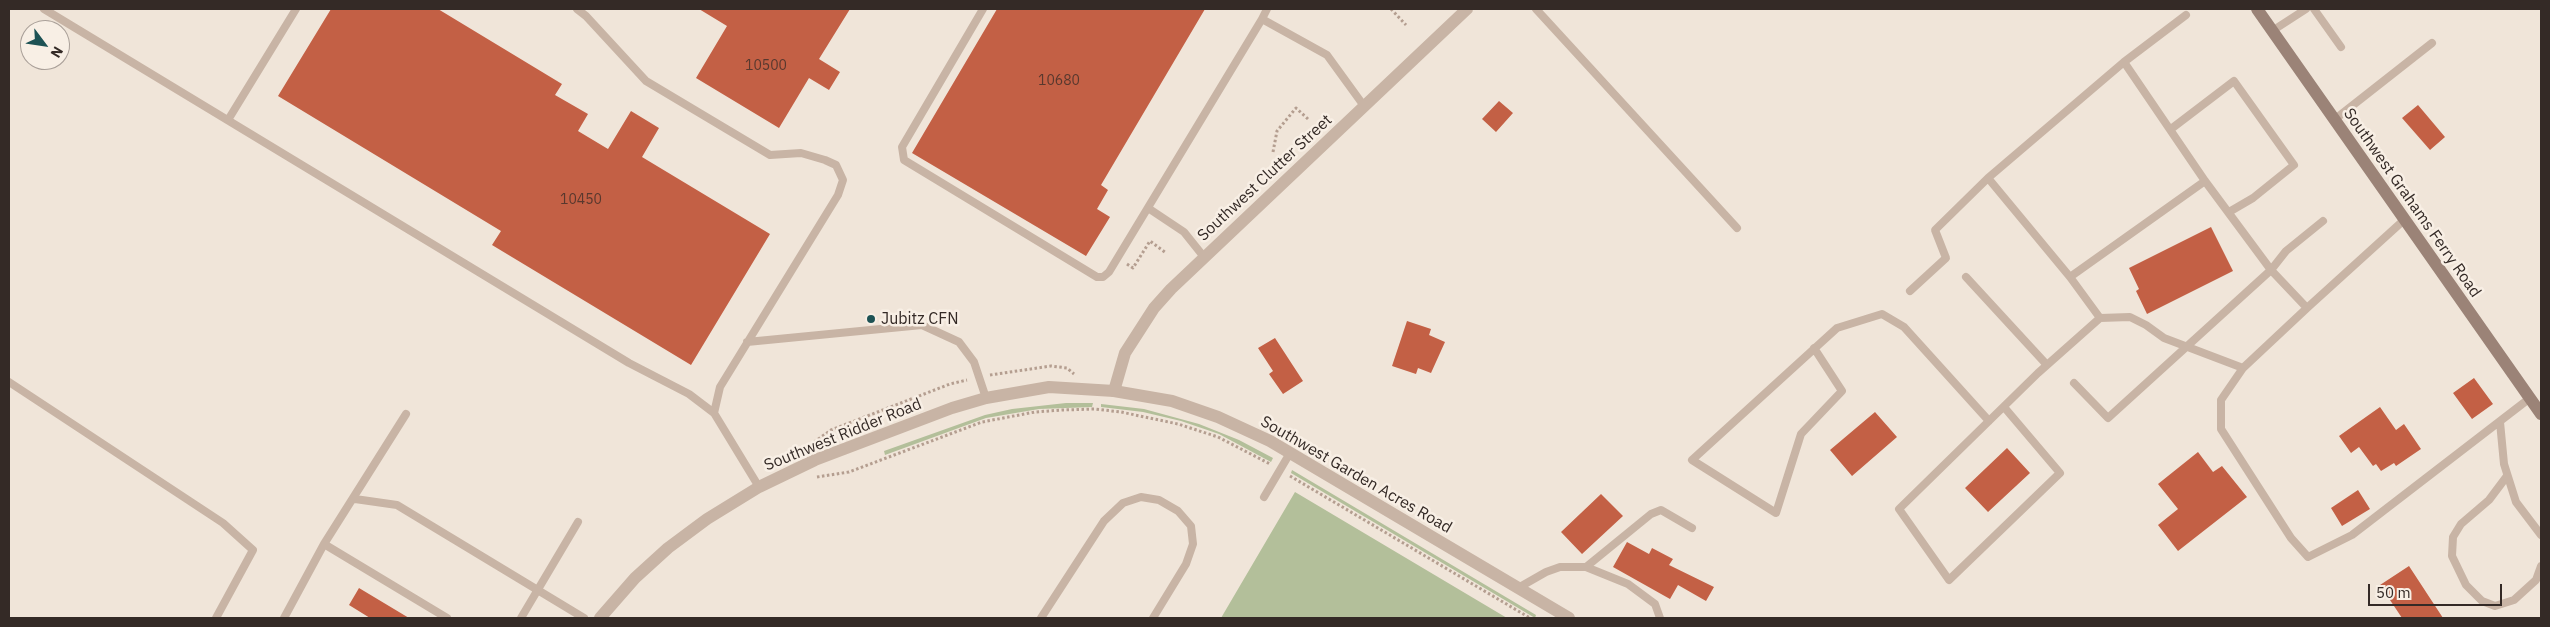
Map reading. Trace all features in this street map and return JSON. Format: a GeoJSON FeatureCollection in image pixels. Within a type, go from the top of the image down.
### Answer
{"type":"FeatureCollection","features":[{"type":"Feature","properties":{"kind":"main road","name":"Southwest Grahams Ferry Road"},"geometry":{"type":"LineString","coordinates":[[2257,9],[2541,414]]}},
{"type":"Feature","properties":{"kind":"street","name":"Southwest Clutter Street"},"geometry":{"type":"LineString","coordinates":[[1114,391],[1125,352],[1138,331],[1171,289],[1467,9]]}},
{"type":"Feature","properties":{"kind":"street","name":"Southwest Ridder Road"},"geometry":{"type":"LineString","coordinates":[[600,618],[635,578],[668,548],[707,518],[759,487],[823,457],[934,415],[986,398],[1049,387],[1114,391]]}},
{"type":"Feature","properties":{"kind":"street","name":"Southwest Garden Acres Road"},"geometry":{"type":"LineString","coordinates":[[1114,391],[1172,401],[1218,417],[1290,453],[1569,618]]}},
{"type":"Feature","properties":{"kind":"lane"},"geometry":{"type":"LineString","coordinates":[[44,9],[629,363],[689,394],[714,413],[759,487]]}},
{"type":"Feature","properties":{"kind":"lane"},"geometry":{"type":"LineString","coordinates":[[228,120],[296,9]]}},
{"type":"Feature","properties":{"kind":"lane"},"geometry":{"type":"LineString","coordinates":[[577,9],[586,16],[646,81],[770,154],[801,152],[836,164],[843,180],[838,195],[720,387],[714,413]]}},
{"type":"Feature","properties":{"kind":"lane"},"geometry":{"type":"LineString","coordinates":[[983,9],[902,147],[904,160],[1097,277],[1103,277],[1109,272],[1268,9]]}},
{"type":"Feature","properties":{"kind":"lane"},"geometry":{"type":"LineString","coordinates":[[1536,9],[1737,228]]}},
{"type":"Feature","properties":{"kind":"lane"},"geometry":{"type":"LineString","coordinates":[[2272,31],[2306,9]]}},
{"type":"Feature","properties":{"kind":"lane"},"geometry":{"type":"LineString","coordinates":[[2314,9],[2341,47]]}},
{"type":"Feature","properties":{"kind":"lane"},"geometry":{"type":"LineString","coordinates":[[1910,291],[1946,258],[1935,230],[1988,178],[2124,62],[2186,15]]}},
{"type":"Feature","properties":{"kind":"lane"},"geometry":{"type":"LineString","coordinates":[[1262,19],[1327,55],[1364,106]]}},
{"type":"Feature","properties":{"kind":"lane"},"geometry":{"type":"LineString","coordinates":[[2334,120],[2432,42]]}},
{"type":"Feature","properties":{"kind":"lane"},"geometry":{"type":"LineString","coordinates":[[2124,62],[2205,180],[2271,270],[2308,308]]}},
{"type":"Feature","properties":{"kind":"lane"},"geometry":{"type":"LineString","coordinates":[[2171,129],[2234,81],[2294,165],[2253,198],[2229,212]]}},
{"type":"Feature","properties":{"kind":"lane"},"geometry":{"type":"LineString","coordinates":[[1988,178],[2070,277],[2100,318]]}},
{"type":"Feature","properties":{"kind":"lane"},"geometry":{"type":"LineString","coordinates":[[2070,277],[2205,180]]}},
{"type":"Feature","properties":{"kind":"lane"},"geometry":{"type":"LineString","coordinates":[[1148,208],[1184,232],[1204,257]]}},
{"type":"Feature","properties":{"kind":"lane"},"geometry":{"type":"LineString","coordinates":[[2404,220],[2243,368],[2221,400],[2220,429],[2291,538],[2308,557],[2352,535],[2530,398]]}},
{"type":"Feature","properties":{"kind":"lane"},"geometry":{"type":"LineString","coordinates":[[2074,383],[2108,418],[2271,270],[2286,251],[2323,221]]}},
{"type":"Feature","properties":{"kind":"lane"},"geometry":{"type":"LineString","coordinates":[[1966,277],[2047,365]]}},
{"type":"Feature","properties":{"kind":"lane"},"geometry":{"type":"LineString","coordinates":[[1814,348],[1842,391],[1801,434],[1776,513],[1692,460],[1814,348],[1837,328],[1882,314],[1904,327],[1989,421]]}},
{"type":"Feature","properties":{"kind":"lane"},"geometry":{"type":"LineString","coordinates":[[2004,407],[2060,473],[1949,580],[1899,509],[2047,365],[2100,318],[2130,317],[2146,325],[2164,338],[2243,368]]}},
{"type":"Feature","properties":{"kind":"lane"},"geometry":{"type":"LineString","coordinates":[[747,342],[922,325],[959,342],[974,362],[986,398]]}},
{"type":"Feature","properties":{"kind":"lane"},"geometry":{"type":"LineString","coordinates":[[9,382],[223,523],[253,550],[216,618]]}},
{"type":"Feature","properties":{"kind":"lane"},"geometry":{"type":"LineString","coordinates":[[284,618],[324,544],[355,499],[406,414]]}},
{"type":"Feature","properties":{"kind":"lane"},"geometry":{"type":"LineString","coordinates":[[2500,422],[2504,464],[2516,502],[2541,535]]}},
{"type":"Feature","properties":{"kind":"lane"},"geometry":{"type":"LineString","coordinates":[[1264,497],[1290,453]]}},
{"type":"Feature","properties":{"kind":"lane"},"geometry":{"type":"LineString","coordinates":[[2507,476],[2489,500],[2461,524],[2453,537],[2452,556],[2466,585],[2482,601],[2495,606],[2514,600],[2536,580],[2541,566]]}},
{"type":"Feature","properties":{"kind":"lane"},"geometry":{"type":"LineString","coordinates":[[1041,618],[1104,521],[1123,503],[1141,497],[1159,500],[1166,504],[1178,512],[1191,526],[1192,544],[1186,564],[1153,618]]}},
{"type":"Feature","properties":{"kind":"lane"},"geometry":{"type":"LineString","coordinates":[[355,499],[398,504],[584,618]]}},
{"type":"Feature","properties":{"kind":"lane"},"geometry":{"type":"LineString","coordinates":[[1586,567],[1651,514],[1661,510],[1692,528]]}},
{"type":"Feature","properties":{"kind":"lane"},"geometry":{"type":"LineString","coordinates":[[521,618],[578,522]]}},
{"type":"Feature","properties":{"kind":"lane"},"geometry":{"type":"LineString","coordinates":[[324,544],[447,618]]}},
{"type":"Feature","properties":{"kind":"lane"},"geometry":{"type":"LineString","coordinates":[[1518,588],[1546,572],[1560,567],[1586,567],[1628,584],[1655,604],[1660,618]]}},
{"type":"Feature","properties":{"kind":"path"},"geometry":{"type":"LineString","coordinates":[[1390,9],[1406,25]]}},
{"type":"Feature","properties":{"kind":"path"},"geometry":{"type":"LineString","coordinates":[[1273,152],[1277,131],[1296,108],[1308,119]]}},
{"type":"Feature","properties":{"kind":"path"},"geometry":{"type":"LineString","coordinates":[[1117,259],[1133,268],[1150,242],[1166,253]]}},
{"type":"Feature","properties":{"kind":"path"},"geometry":{"type":"LineString","coordinates":[[812,478],[849,472],[982,422],[1036,412],[1062,410],[1121,412],[1178,424],[1236,445],[1530,618]]}},
{"type":"Feature","properties":{"kind":"green space"},"geometry":{"type":"Polygon","coordinates":[[[1066,403],[1093,403],[1092,407],[1039,409],[986,418],[885,455],[884,451],[985,415],[1012,409],[1066,403]]]}},
{"type":"Feature","properties":{"kind":"green space"},"geometry":{"type":"Polygon","coordinates":[[[1101,404],[1144,409],[1199,424],[1239,440],[1273,458],[1271,462],[1219,434],[1181,421],[1143,412],[1101,407],[1101,404]]]}},
{"type":"Feature","properties":{"kind":"green space"},"geometry":{"type":"Polygon","coordinates":[[[1292,470],[1536,615],[1535,618],[1291,473],[1292,470]]]}},
{"type":"Feature","properties":{"kind":"green space"},"geometry":{"type":"Polygon","coordinates":[[[1295,492],[1507,618],[1221,618],[1295,492]]]}},
{"type":"Feature","properties":{"kind":"building"},"geometry":{"type":"Polygon","coordinates":[[[331,9],[438,9],[562,84],[555,95],[588,114],[578,131],[608,149],[631,111],[659,128],[642,157],[770,234],[691,365],[492,245],[501,231],[278,96],[331,9]]]}},
{"type":"Feature","properties":{"kind":"building"},"geometry":{"type":"Polygon","coordinates":[[[699,9],[850,9],[819,59],[840,72],[829,90],[809,78],[779,128],[696,78],[727,26],[699,9]]]}},
{"type":"Feature","properties":{"kind":"building"},"geometry":{"type":"Polygon","coordinates":[[[997,9],[1205,9],[1101,185],[1108,190],[1097,209],[1110,217],[1086,256],[912,153],[997,9]]]}},
{"type":"Feature","properties":{"kind":"building"},"geometry":{"type":"Polygon","coordinates":[[[1499,101],[1513,113],[1496,132],[1482,119],[1499,101]]]}},
{"type":"Feature","properties":{"kind":"building"},"geometry":{"type":"Polygon","coordinates":[[[2418,105],[2445,137],[2430,150],[2402,118],[2418,105]]]}},
{"type":"Feature","properties":{"kind":"building"},"geometry":{"type":"Polygon","coordinates":[[[2211,227],[2233,271],[2147,314],[2136,291],[2139,289],[2129,268],[2211,227]]]}},
{"type":"Feature","properties":{"kind":"building"},"geometry":{"type":"Polygon","coordinates":[[[1407,321],[1431,329],[1429,335],[1445,342],[1431,373],[1418,368],[1416,374],[1392,366],[1407,321]]]}},
{"type":"Feature","properties":{"kind":"building"},"geometry":{"type":"Polygon","coordinates":[[[1275,338],[1303,381],[1283,394],[1269,374],[1273,371],[1258,348],[1275,338]]]}},
{"type":"Feature","properties":{"kind":"building"},"geometry":{"type":"Polygon","coordinates":[[[2474,378],[2493,404],[2472,419],[2453,393],[2474,378]]]}},
{"type":"Feature","properties":{"kind":"building"},"geometry":{"type":"Polygon","coordinates":[[[2380,407],[2396,430],[2404,424],[2421,449],[2396,466],[2394,463],[2381,471],[2376,464],[2373,466],[2359,447],[2351,453],[2339,436],[2380,407]]]}},
{"type":"Feature","properties":{"kind":"building"},"geometry":{"type":"Polygon","coordinates":[[[1875,412],[1897,437],[1852,476],[1830,450],[1875,412]]]}},
{"type":"Feature","properties":{"kind":"building"},"geometry":{"type":"Polygon","coordinates":[[[2007,448],[2030,473],[1988,512],[1965,488],[2007,448]]]}},
{"type":"Feature","properties":{"kind":"building"},"geometry":{"type":"Polygon","coordinates":[[[2198,452],[2213,472],[2222,466],[2247,497],[2178,551],[2158,525],[2178,509],[2158,484],[2198,452]]]}},
{"type":"Feature","properties":{"kind":"building"},"geometry":{"type":"Polygon","coordinates":[[[2358,490],[2370,509],[2342,526],[2331,508],[2358,490]]]}},
{"type":"Feature","properties":{"kind":"building"},"geometry":{"type":"Polygon","coordinates":[[[1601,494],[1623,516],[1582,554],[1561,532],[1601,494]]]}},
{"type":"Feature","properties":{"kind":"building"},"geometry":{"type":"Polygon","coordinates":[[[1627,542],[1649,554],[1652,548],[1673,559],[1669,565],[1714,587],[1706,601],[1678,585],[1670,599],[1613,567],[1627,542]]]}},
{"type":"Feature","properties":{"kind":"building"},"geometry":{"type":"Polygon","coordinates":[[[2409,566],[2443,618],[2402,618],[2380,585],[2409,566]]]}},
{"type":"Feature","properties":{"kind":"building"},"geometry":{"type":"Polygon","coordinates":[[[359,588],[409,618],[370,618],[349,605],[359,588]]]}},
{"type":"Feature","properties":{"kind":"place","name":"Jubitz CFN"},"geometry":{"type":"Point","coordinates":[871,319]}}]}
